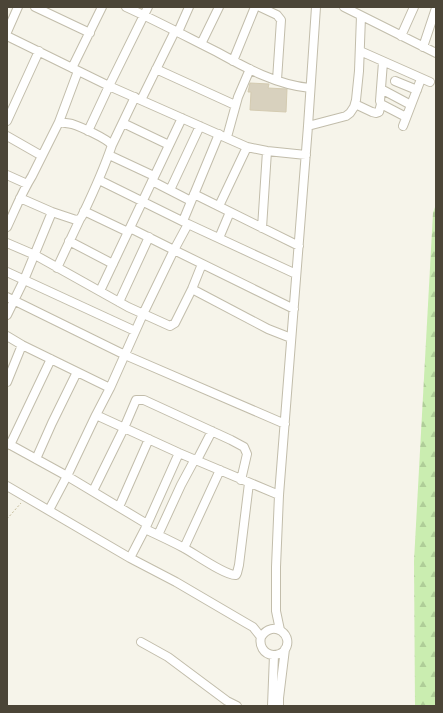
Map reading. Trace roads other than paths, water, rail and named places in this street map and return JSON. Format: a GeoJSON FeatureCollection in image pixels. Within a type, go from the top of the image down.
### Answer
{"type":"FeatureCollection","features":[{"type":"Feature","properties":{"kind":"street"},"geometry":{"type":"LineString","coordinates":[[7,32],[18,7]]}},
{"type":"Feature","properties":{"kind":"street"},"geometry":{"type":"LineString","coordinates":[[35,7],[90,33]]}},
{"type":"Feature","properties":{"kind":"street"},"geometry":{"type":"LineString","coordinates":[[126,7],[250,69],[293,86],[310,88]]}},
{"type":"Feature","properties":{"kind":"street"},"geometry":{"type":"LineString","coordinates":[[88,131],[148,7]]}},
{"type":"Feature","properties":{"kind":"street"},"geometry":{"type":"LineString","coordinates":[[57,268],[99,180],[112,145],[123,123],[156,69],[189,7]]}},
{"type":"Feature","properties":{"kind":"street"},"geometry":{"type":"LineString","coordinates":[[201,44],[219,7]]}},
{"type":"Feature","properties":{"kind":"street"},"geometry":{"type":"LineString","coordinates":[[233,61],[255,7]]}},
{"type":"Feature","properties":{"kind":"street"},"geometry":{"type":"LineString","coordinates":[[260,7],[277,15],[280,20],[277,80]]}},
{"type":"Feature","properties":{"kind":"street"},"geometry":{"type":"LineString","coordinates":[[274,629],[276,611],[279,496],[316,7]]}},
{"type":"Feature","properties":{"kind":"street"},"geometry":{"type":"LineString","coordinates":[[344,7],[359,12],[401,36],[436,53]]}},
{"type":"Feature","properties":{"kind":"street"},"geometry":{"type":"LineString","coordinates":[[401,36],[414,7]]}},
{"type":"Feature","properties":{"kind":"street"},"geometry":{"type":"LineString","coordinates":[[7,227],[10,214],[42,156],[58,122],[75,69],[100,8]]}},
{"type":"Feature","properties":{"kind":"street"},"geometry":{"type":"LineString","coordinates":[[423,47],[436,8]]}},
{"type":"Feature","properties":{"kind":"street"},"geometry":{"type":"LineString","coordinates":[[308,126],[346,116],[354,107],[359,71],[359,12]]}},
{"type":"Feature","properties":{"kind":"street"},"geometry":{"type":"LineString","coordinates":[[7,36],[109,86],[247,146],[267,151],[306,154]]}},
{"type":"Feature","properties":{"kind":"street"},"geometry":{"type":"LineString","coordinates":[[7,121],[39,51]]}},
{"type":"Feature","properties":{"kind":"street"},"geometry":{"type":"LineString","coordinates":[[360,51],[430,82]]}},
{"type":"Feature","properties":{"kind":"street"},"geometry":{"type":"LineString","coordinates":[[355,104],[372,112],[379,112],[384,62]]}},
{"type":"Feature","properties":{"kind":"street"},"geometry":{"type":"LineString","coordinates":[[156,69],[235,105]]}},
{"type":"Feature","properties":{"kind":"street"},"geometry":{"type":"LineString","coordinates":[[49,510],[110,388],[135,331],[174,250],[193,197],[223,136],[250,69]]}},
{"type":"Feature","properties":{"kind":"street"},"geometry":{"type":"LineString","coordinates":[[402,126],[422,79]]}},
{"type":"Feature","properties":{"kind":"street"},"geometry":{"type":"LineString","coordinates":[[395,81],[417,90]]}},
{"type":"Feature","properties":{"kind":"street"},"geometry":{"type":"LineString","coordinates":[[381,89],[411,105]]}},
{"type":"Feature","properties":{"kind":"street"},"geometry":{"type":"LineString","coordinates":[[381,104],[406,117]]}},
{"type":"Feature","properties":{"kind":"street"},"geometry":{"type":"LineString","coordinates":[[100,291],[182,118]]}},
{"type":"Feature","properties":{"kind":"street"},"geometry":{"type":"LineString","coordinates":[[58,122],[72,124],[105,139],[112,145]]}},
{"type":"Feature","properties":{"kind":"street"},"geometry":{"type":"LineString","coordinates":[[123,123],[169,145]]}},
{"type":"Feature","properties":{"kind":"street"},"geometry":{"type":"LineString","coordinates":[[170,190],[200,126]]}},
{"type":"Feature","properties":{"kind":"street"},"geometry":{"type":"LineString","coordinates":[[7,136],[42,156]]}},
{"type":"Feature","properties":{"kind":"street"},"geometry":{"type":"LineString","coordinates":[[219,206],[247,146]]}},
{"type":"Feature","properties":{"kind":"street"},"geometry":{"type":"LineString","coordinates":[[262,228],[267,151]]}},
{"type":"Feature","properties":{"kind":"street"},"geometry":{"type":"LineString","coordinates":[[109,154],[153,178],[170,190],[219,206],[299,246]]}},
{"type":"Feature","properties":{"kind":"street"},"geometry":{"type":"LineString","coordinates":[[7,175],[27,184]]}},
{"type":"Feature","properties":{"kind":"street"},"geometry":{"type":"LineString","coordinates":[[99,180],[142,202],[296,274]]}},
{"type":"Feature","properties":{"kind":"street"},"geometry":{"type":"LineString","coordinates":[[20,198],[52,212],[76,220],[82,215]]}},
{"type":"Feature","properties":{"kind":"street"},"geometry":{"type":"LineString","coordinates":[[7,314],[10,299],[24,280],[52,212]]}},
{"type":"Feature","properties":{"kind":"street"},"geometry":{"type":"LineString","coordinates":[[219,238],[230,212]]}},
{"type":"Feature","properties":{"kind":"street"},"geometry":{"type":"LineString","coordinates":[[82,215],[149,237],[294,309]]}},
{"type":"Feature","properties":{"kind":"street"},"geometry":{"type":"LineString","coordinates":[[119,302],[149,237]]}},
{"type":"Feature","properties":{"kind":"street"},"geometry":{"type":"LineString","coordinates":[[69,242],[113,264]]}},
{"type":"Feature","properties":{"kind":"street"},"geometry":{"type":"LineString","coordinates":[[7,243],[35,255],[128,307],[170,326],[175,323],[192,289],[202,264]]}},
{"type":"Feature","properties":{"kind":"street"},"geometry":{"type":"LineString","coordinates":[[7,272],[135,331]]}},
{"type":"Feature","properties":{"kind":"street"},"geometry":{"type":"LineString","coordinates":[[192,289],[268,329],[291,338]]}},
{"type":"Feature","properties":{"kind":"street"},"geometry":{"type":"LineString","coordinates":[[10,299],[125,355],[284,424]]}},
{"type":"Feature","properties":{"kind":"street"},"geometry":{"type":"LineString","coordinates":[[7,336],[22,345],[110,388]]}},
{"type":"Feature","properties":{"kind":"street"},"geometry":{"type":"LineString","coordinates":[[7,382],[22,345]]}},
{"type":"Feature","properties":{"kind":"street"},"geometry":{"type":"LineString","coordinates":[[51,359],[8,444],[93,491],[119,507],[158,535],[218,568],[232,575],[236,575],[239,565],[247,454],[244,447],[144,400],[136,400],[93,491]]}},
{"type":"Feature","properties":{"kind":"street"},"geometry":{"type":"LineString","coordinates":[[36,459],[77,372]]}},
{"type":"Feature","properties":{"kind":"street"},"geometry":{"type":"LineString","coordinates":[[96,415],[279,496]]}},
{"type":"Feature","properties":{"kind":"street"},"geometry":{"type":"LineString","coordinates":[[158,535],[181,485],[212,431]]}},
{"type":"Feature","properties":{"kind":"street"},"geometry":{"type":"LineString","coordinates":[[119,507],[149,439]]}},
{"type":"Feature","properties":{"kind":"street"},"geometry":{"type":"LineString","coordinates":[[130,558],[146,527],[179,453]]}},
{"type":"Feature","properties":{"kind":"street"},"geometry":{"type":"LineString","coordinates":[[184,548],[220,470]]}},
{"type":"Feature","properties":{"kind":"street"},"geometry":{"type":"LineString","coordinates":[[7,486],[130,558],[176,582],[253,627],[261,637]]}},
{"type":"Feature","properties":{"kind":"street"},"geometry":{"type":"LineString","coordinates":[[253,627],[274,629],[283,632],[286,636],[287,645],[285,650],[279,706]]}},
{"type":"Feature","properties":{"kind":"street"},"geometry":{"type":"LineString","coordinates":[[274,629],[266,631],[261,637],[260,641],[263,649],[269,654],[274,655],[278,655],[285,650]]}},
{"type":"Feature","properties":{"kind":"street"},"geometry":{"type":"LineString","coordinates":[[141,642],[168,657],[237,706]]}},
{"type":"Feature","properties":{"kind":"street"},"geometry":{"type":"LineString","coordinates":[[272,706],[274,655]]}}]}
